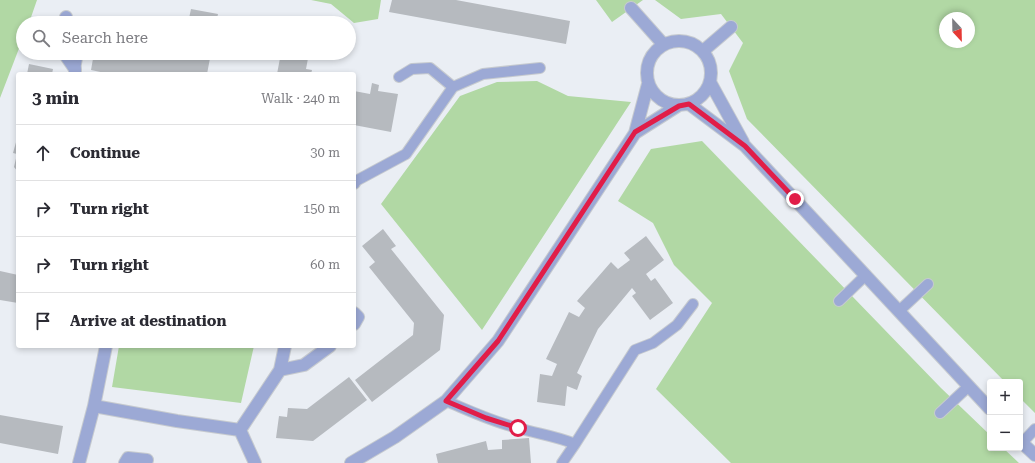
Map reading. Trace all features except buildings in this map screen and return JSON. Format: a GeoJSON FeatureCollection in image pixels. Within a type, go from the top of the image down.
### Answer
{"type":"FeatureCollection","features":[{"type":"Feature","properties":{"kind":"street"},"geometry":{"type":"LineString","coordinates":[[631,8],[663,44]]}},
{"type":"Feature","properties":{"kind":"street"},"geometry":{"type":"LineString","coordinates":[[703,51],[731,27]]}},
{"type":"Feature","properties":{"kind":"street"},"geometry":{"type":"LineString","coordinates":[[635,132],[684,105],[702,96],[710,82],[711,71],[709,61],[703,51],[695,45],[684,41],[673,41],[663,44],[654,51],[649,60],[646,71],[648,84],[652,92],[669,104],[684,105],[745,146],[987,405]]}},
{"type":"Feature","properties":{"kind":"street"},"geometry":{"type":"LineString","coordinates":[[68,60],[75,71]]}},
{"type":"Feature","properties":{"kind":"street"},"geometry":{"type":"LineString","coordinates":[[710,82],[745,146]]}},
{"type":"Feature","properties":{"kind":"street"},"geometry":{"type":"LineString","coordinates":[[351,463],[395,437],[446,401],[498,341],[635,132],[648,84]]}},
{"type":"Feature","properties":{"kind":"street"},"geometry":{"type":"LineString","coordinates":[[79,463],[94,406],[106,348]]}},
{"type":"Feature","properties":{"kind":"street"},"geometry":{"type":"LineString","coordinates":[[240,430],[280,370],[285,348]]}},
{"type":"Feature","properties":{"kind":"street"},"geometry":{"type":"LineString","coordinates":[[280,370],[304,364],[327,348]]}},
{"type":"Feature","properties":{"kind":"street"},"geometry":{"type":"LineString","coordinates":[[94,406],[177,421],[240,430]]}},
{"type":"Feature","properties":{"kind":"street"},"geometry":{"type":"LineString","coordinates":[[240,430],[255,463]]}},
{"type":"Feature","properties":{"kind":"street"},"geometry":{"type":"LineString","coordinates":[[1023,444],[1035,455]]}},
{"type":"Feature","properties":{"kind":"street"},"geometry":{"type":"LineString","coordinates":[[125,463],[128,458],[147,460]]}},
{"type":"Feature","properties":{"kind":"lane"},"geometry":{"type":"LineString","coordinates":[[75,71],[77,60]]}},
{"type":"Feature","properties":{"kind":"lane"},"geometry":{"type":"LineString","coordinates":[[399,77],[412,68],[430,68],[453,87]]}},
{"type":"Feature","properties":{"kind":"lane"},"geometry":{"type":"LineString","coordinates":[[356,181],[406,154],[453,87],[483,74],[540,68]]}},
{"type":"Feature","properties":{"kind":"lane"},"geometry":{"type":"LineString","coordinates":[[839,302],[866,275]]}},
{"type":"Feature","properties":{"kind":"lane"},"geometry":{"type":"LineString","coordinates":[[899,311],[928,284]]}},
{"type":"Feature","properties":{"kind":"lane"},"geometry":{"type":"LineString","coordinates":[[562,463],[635,350],[653,343],[677,325],[693,304]]}},
{"type":"Feature","properties":{"kind":"lane"},"geometry":{"type":"LineString","coordinates":[[940,413],[969,386]]}},
{"type":"Feature","properties":{"kind":"lane"},"geometry":{"type":"LineString","coordinates":[[446,401],[486,418],[518,428],[560,437],[575,444]]}},
{"type":"Feature","properties":{"kind":"lane"},"geometry":{"type":"LineString","coordinates":[[1023,440],[1035,429]]}},
{"type":"Feature","properties":{"kind":"green space"},"geometry":{"type":"Polygon","coordinates":[[[0,0],[37,0],[31,16],[16,16],[16,56],[0,98],[0,0]]]}},
{"type":"Feature","properties":{"kind":"green space"},"geometry":{"type":"Polygon","coordinates":[[[311,0],[381,0],[378,19],[356,23],[356,16],[346,16],[331,4],[311,0]]]}},
{"type":"Feature","properties":{"kind":"green space"},"geometry":{"type":"Polygon","coordinates":[[[596,0],[643,0],[612,22],[596,0]]]}},
{"type":"Feature","properties":{"kind":"green space"},"geometry":{"type":"Polygon","coordinates":[[[655,0],[1035,0],[1035,413],[1023,401],[1023,379],[1002,379],[747,119],[729,71],[743,43],[721,14],[681,19],[655,0]]]}},
{"type":"Feature","properties":{"kind":"green space"},"geometry":{"type":"Polygon","coordinates":[[[537,81],[568,96],[631,102],[482,330],[381,204],[460,96],[497,82],[537,81]]]}},
{"type":"Feature","properties":{"kind":"green space"},"geometry":{"type":"Polygon","coordinates":[[[702,141],[941,388],[987,432],[987,451],[1006,451],[1019,463],[731,463],[656,389],[712,303],[674,265],[653,223],[618,201],[651,149],[702,141]]]}},
{"type":"Feature","properties":{"kind":"green space"},"geometry":{"type":"Polygon","coordinates":[[[119,348],[254,348],[241,403],[112,387],[119,348]]]}},
{"type":"Feature","properties":{"kind":"route"},"geometry":{"type":"LineString","coordinates":[[518,428],[486,418],[446,401],[498,341],[635,132],[679,106],[689,104],[745,146],[795,199]]}}]}
